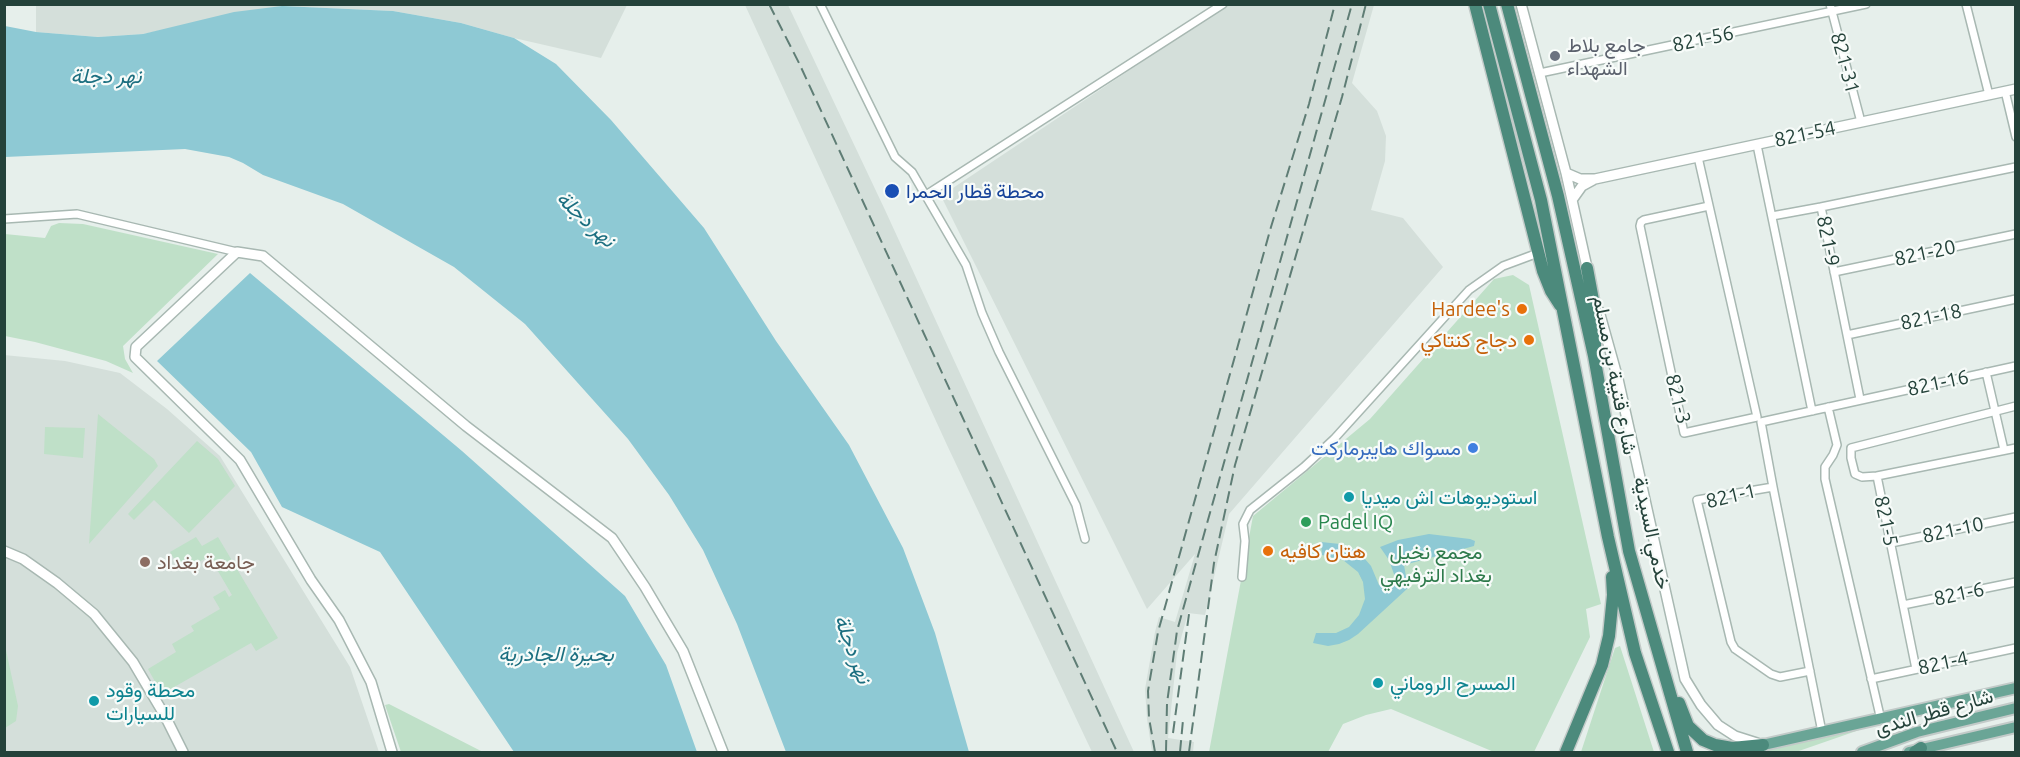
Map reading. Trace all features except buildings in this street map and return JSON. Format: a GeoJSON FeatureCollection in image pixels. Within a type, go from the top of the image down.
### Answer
{"type":"FeatureCollection","features":[{"type":"Feature","properties":{"kind":"highway"},"geometry":{"type":"LineString","coordinates":[[1475,4],[1546,281],[1563,310]]}},
{"type":"Feature","properties":{"kind":"highway","name":"شارع قتيبة بن مسلم"},"geometry":{"type":"LineString","coordinates":[[1489,4],[1541,200],[1608,537],[1635,653],[1668,753]]}},
{"type":"Feature","properties":{"kind":"highway","name":"شارع قتيبة بن مسلم"},"geometry":{"type":"LineString","coordinates":[[1507,4],[1558,196],[1594,356],[1629,551],[1688,753]]}},
{"type":"Feature","properties":{"kind":"highway"},"geometry":{"type":"LineString","coordinates":[[1587,268],[1596,316],[1594,356]]}},
{"type":"Feature","properties":{"kind":"highway"},"geometry":{"type":"LineString","coordinates":[[1566,753],[1602,665],[1609,636],[1614,595],[1608,537]]}},
{"type":"Feature","properties":{"kind":"highway"},"geometry":{"type":"LineString","coordinates":[[1660,660],[1694,733],[1715,746],[1732,748],[1763,745]]}},
{"type":"Feature","properties":{"kind":"main road"},"geometry":{"type":"LineString","coordinates":[[1763,745],[2016,688]]}},
{"type":"Feature","properties":{"kind":"main road","name":"شارع قطر الندى"},"geometry":{"type":"LineString","coordinates":[[1862,753],[1917,732],[2016,708]]}},
{"type":"Feature","properties":{"kind":"main road","name":"شارع قطر الندى"},"geometry":{"type":"LineString","coordinates":[[1909,753],[2016,727]]}},
{"type":"Feature","properties":{"kind":"street"},"geometry":{"type":"LineString","coordinates":[[820,4],[895,157],[912,172],[966,265],[982,313],[999,352],[1076,505],[1085,539]]}},
{"type":"Feature","properties":{"kind":"street"},"geometry":{"type":"LineString","coordinates":[[926,195],[1223,4]]}},
{"type":"Feature","properties":{"kind":"street","name":"خدمي السيدية"},"geometry":{"type":"LineString","coordinates":[[1521,4],[1566,173],[1587,268],[1618,379],[1683,673],[1701,705],[1718,725],[1736,736],[1763,745]]}},
{"type":"Feature","properties":{"kind":"street","name":"821-56"},"geometry":{"type":"LineString","coordinates":[[1540,73],[1831,8],[1866,4]]}},
{"type":"Feature","properties":{"kind":"street"},"geometry":{"type":"LineString","coordinates":[[1966,4],[1989,95]]}},
{"type":"Feature","properties":{"kind":"street","name":"821-31"},"geometry":{"type":"LineString","coordinates":[[1831,8],[1861,122]]}},
{"type":"Feature","properties":{"kind":"street","name":"821-54"},"geometry":{"type":"LineString","coordinates":[[1566,173],[1580,179],[1596,179],[2016,89]]}},
{"type":"Feature","properties":{"kind":"street"},"geometry":{"type":"LineString","coordinates":[[2005,92],[2016,137]]}},
{"type":"Feature","properties":{"kind":"street"},"geometry":{"type":"LineString","coordinates":[[1757,144],[1812,411]]}},
{"type":"Feature","properties":{"kind":"street","name":"821-3"},"geometry":{"type":"LineString","coordinates":[[1698,157],[1709,206],[1756,417],[1684,433],[1640,226],[1644,220],[1709,206]]}},
{"type":"Feature","properties":{"kind":"street","name":"821-9"},"geometry":{"type":"LineString","coordinates":[[1860,399],[1821,207],[2016,167]]}},
{"type":"Feature","properties":{"kind":"street","name":"821-54"},"geometry":{"type":"LineString","coordinates":[[1572,200],[1582,186],[1596,179]]}},
{"type":"Feature","properties":{"kind":"street"},"geometry":{"type":"LineString","coordinates":[[1772,216],[1821,207]]}},
{"type":"Feature","properties":{"kind":"street"},"geometry":{"type":"LineString","coordinates":[[4,219],[77,214],[237,252],[263,256],[466,426],[612,538],[645,586],[683,651],[723,753]]}},
{"type":"Feature","properties":{"kind":"street","name":"821-20"},"geometry":{"type":"LineString","coordinates":[[1834,272],[2016,234]]}},
{"type":"Feature","properties":{"kind":"street"},"geometry":{"type":"LineString","coordinates":[[237,252],[136,346],[135,357],[240,460],[311,580],[339,620],[371,682],[392,753]]}},
{"type":"Feature","properties":{"kind":"street"},"geometry":{"type":"LineString","coordinates":[[1242,578],[1245,541],[1243,524],[1250,510],[1304,467],[1334,439],[1469,290],[1503,266],[1538,253]]}},
{"type":"Feature","properties":{"kind":"street","name":"821-18"},"geometry":{"type":"LineString","coordinates":[[1847,335],[2016,299]]}},
{"type":"Feature","properties":{"kind":"street","name":"821-16"},"geometry":{"type":"LineString","coordinates":[[1773,487],[1761,422],[2016,366]]}},
{"type":"Feature","properties":{"kind":"street"},"geometry":{"type":"LineString","coordinates":[[1986,372],[2004,450]]}},
{"type":"Feature","properties":{"kind":"street"},"geometry":{"type":"LineString","coordinates":[[1850,451],[1855,446],[2016,406]]}},
{"type":"Feature","properties":{"kind":"street"},"geometry":{"type":"LineString","coordinates":[[1828,407],[1837,445],[1824,467],[1825,479],[1881,720]]}},
{"type":"Feature","properties":{"kind":"street"},"geometry":{"type":"LineString","coordinates":[[1837,445],[1850,451]]}},
{"type":"Feature","properties":{"kind":"street","name":"821-5"},"geometry":{"type":"LineString","coordinates":[[1916,669],[1876,476],[2016,448]]}},
{"type":"Feature","properties":{"kind":"street"},"geometry":{"type":"LineString","coordinates":[[1850,451],[1855,474],[1862,477],[1876,476]]}},
{"type":"Feature","properties":{"kind":"street","name":"821-1"},"geometry":{"type":"LineString","coordinates":[[1809,671],[1780,677],[1771,674],[1734,649],[1697,500],[1773,487],[1822,732]]}},
{"type":"Feature","properties":{"kind":"street","name":"821-10"},"geometry":{"type":"LineString","coordinates":[[1891,543],[2016,517]]}},
{"type":"Feature","properties":{"kind":"street"},"geometry":{"type":"LineString","coordinates":[[4,551],[23,559],[57,583],[94,614],[133,662],[165,716],[183,753]]}},
{"type":"Feature","properties":{"kind":"street","name":"821-6"},"geometry":{"type":"LineString","coordinates":[[1903,605],[2016,582]]}},
{"type":"Feature","properties":{"kind":"street","name":"821-4"},"geometry":{"type":"LineString","coordinates":[[1871,679],[2016,648]]}},
{"type":"Feature","properties":{"kind":"shaded area"},"geometry":{"type":"Polygon","coordinates":[[[36,4],[627,5],[601,58],[461,23],[393,11],[282,6],[143,34],[98,37],[36,32],[36,4]]]}},
{"type":"Feature","properties":{"kind":"shaded area"},"geometry":{"type":"Polygon","coordinates":[[[745,5],[788,5],[885,210],[1134,752],[1092,752],[947,445],[745,5]]]}},
{"type":"Feature","properties":{"kind":"shaded area"},"geometry":{"type":"Polygon","coordinates":[[[1227,5],[1374,5],[1352,83],[1377,111],[1386,136],[1385,161],[1371,210],[1403,218],[1443,267],[1229,514],[1205,615],[1188,613],[1177,653],[1168,738],[1194,742],[1193,752],[1152,752],[1145,689],[1155,632],[1159,617],[1175,622],[1195,554],[1147,609],[941,196],[1227,5]]]}},
{"type":"Feature","properties":{"kind":"shaded area","name":"جامعة بغداد"},"geometry":{"type":"Polygon","coordinates":[[[4,355],[65,361],[120,373],[167,409],[220,456],[350,667],[379,752],[5,752],[4,355]]]}},
{"type":"Feature","properties":{"kind":"green space"},"geometry":{"type":"Polygon","coordinates":[[[59,223],[83,224],[218,254],[123,346],[125,359],[133,373],[106,361],[5,336],[5,234],[45,238],[51,226],[59,223]]]}},
{"type":"Feature","properties":{"kind":"green space","name":"مجمع نخيل بغداد الترفيهي"},"geometry":{"type":"Polygon","coordinates":[[[1513,275],[1529,285],[1601,604],[1586,609],[1590,637],[1534,752],[1494,752],[1391,709],[1343,724],[1328,752],[1209,752],[1253,516],[1370,419],[1494,279],[1513,275]]]}},
{"type":"Feature","properties":{"kind":"green space"},"geometry":{"type":"Polygon","coordinates":[[[98,414],[154,459],[158,466],[89,544],[98,414]]]}},
{"type":"Feature","properties":{"kind":"green space"},"geometry":{"type":"Polygon","coordinates":[[[45,427],[85,428],[83,458],[44,454],[45,427]]]}},
{"type":"Feature","properties":{"kind":"green space"},"geometry":{"type":"Polygon","coordinates":[[[197,441],[218,459],[235,486],[189,533],[154,500],[134,520],[128,514],[197,441]]]}},
{"type":"Feature","properties":{"kind":"green space"},"geometry":{"type":"Polygon","coordinates":[[[196,537],[202,546],[218,537],[278,638],[256,651],[251,643],[162,694],[148,669],[176,652],[172,644],[194,631],[191,626],[220,609],[213,597],[225,590],[229,597],[232,595],[209,556],[182,572],[170,552],[196,537]]]}},
{"type":"Feature","properties":{"kind":"green space"},"geometry":{"type":"Polygon","coordinates":[[[1620,646],[1654,752],[1581,752],[1615,648],[1620,646]]]}},
{"type":"Feature","properties":{"kind":"green space"},"geometry":{"type":"Polygon","coordinates":[[[5,650],[18,706],[16,721],[5,728],[5,650]]]}},
{"type":"Feature","properties":{"kind":"green space"},"geometry":{"type":"Polygon","coordinates":[[[389,704],[483,752],[401,752],[385,705],[389,704]]]}},
{"type":"Feature","properties":{"kind":"green space"},"geometry":{"type":"Polygon","coordinates":[[[1864,725],[1865,728],[1796,752],[1716,752],[1714,747],[1864,725]]]}},
{"type":"Feature","properties":{"kind":"water","name":"نهر دجلة"},"geometry":{"type":"Polygon","coordinates":[[[282,6],[393,11],[461,23],[514,38],[556,64],[611,120],[704,228],[776,341],[849,445],[903,548],[935,633],[969,752],[786,752],[737,624],[703,550],[669,495],[628,439],[525,324],[454,267],[343,204],[263,175],[229,157],[185,149],[5,157],[5,26],[36,32],[98,37],[143,34],[234,12],[282,6]]]}},
{"type":"Feature","properties":{"kind":"water","name":"بحيرة الجادرية"},"geometry":{"type":"Polygon","coordinates":[[[250,273],[462,451],[625,596],[666,665],[697,752],[514,752],[380,552],[282,507],[251,452],[157,361],[250,273]]]}},
{"type":"Feature","properties":{"kind":"water"},"geometry":{"type":"Polygon","coordinates":[[[1429,534],[1470,539],[1475,541],[1474,546],[1404,565],[1408,588],[1358,634],[1339,644],[1328,646],[1313,643],[1316,633],[1336,633],[1349,627],[1359,615],[1365,599],[1363,582],[1358,572],[1343,560],[1322,555],[1321,542],[1340,544],[1358,551],[1371,566],[1379,585],[1396,580],[1389,560],[1380,547],[1398,540],[1429,534]]]}},
{"type":"Feature","properties":{"kind":"railway"},"geometry":{"type":"LineString","coordinates":[[769,4],[799,63],[1117,752]]}},
{"type":"Feature","properties":{"kind":"railway"},"geometry":{"type":"LineString","coordinates":[[1155,752],[1149,718],[1148,691],[1158,632],[1271,227],[1309,104],[1335,4]]}},
{"type":"Feature","properties":{"kind":"railway"},"geometry":{"type":"LineString","coordinates":[[1166,752],[1167,703],[1177,631],[1352,4]]}},
{"type":"Feature","properties":{"kind":"railway"},"geometry":{"type":"LineString","coordinates":[[1189,752],[1214,563],[1235,465],[1342,97],[1366,4]]}},
{"type":"Feature","properties":{"kind":"railway"},"geometry":{"type":"LineString","coordinates":[[1173,733],[1189,614]]}},
{"type":"Feature","properties":{"kind":"railway"},"geometry":{"type":"LineString","coordinates":[[1180,752],[1183,720]]}},
{"type":"Feature","properties":{"kind":"place","name":"جامع بلاط الشهداء"},"geometry":{"type":"Point","coordinates":[1555,56]}},
{"type":"Feature","properties":{"kind":"place","name":"محطة قطار الحمرا"},"geometry":{"type":"Point","coordinates":[892,191]}},
{"type":"Feature","properties":{"kind":"place","name":"Hardee's"},"geometry":{"type":"Point","coordinates":[1522,309]}},
{"type":"Feature","properties":{"kind":"place","name":"دجاج كنتاكي"},"geometry":{"type":"Point","coordinates":[1529,340]}},
{"type":"Feature","properties":{"kind":"place","name":"مسواك هايبرماركت"},"geometry":{"type":"Point","coordinates":[1473,448]}},
{"type":"Feature","properties":{"kind":"place","name":"استوديوهات اش ميديا"},"geometry":{"type":"Point","coordinates":[1349,497]}},
{"type":"Feature","properties":{"kind":"place","name":"Padel IQ"},"geometry":{"type":"Point","coordinates":[1306,522]}},
{"type":"Feature","properties":{"kind":"place","name":"هتان كافيه"},"geometry":{"type":"Point","coordinates":[1268,551]}},
{"type":"Feature","properties":{"kind":"place","name":"جامعة بغداد"},"geometry":{"type":"Point","coordinates":[145,562]}},
{"type":"Feature","properties":{"kind":"place","name":"المسرح الروماني"},"geometry":{"type":"Point","coordinates":[1378,683]}},
{"type":"Feature","properties":{"kind":"place","name":"محطة وقود للسيارات"},"geometry":{"type":"Point","coordinates":[94,701]}}]}
